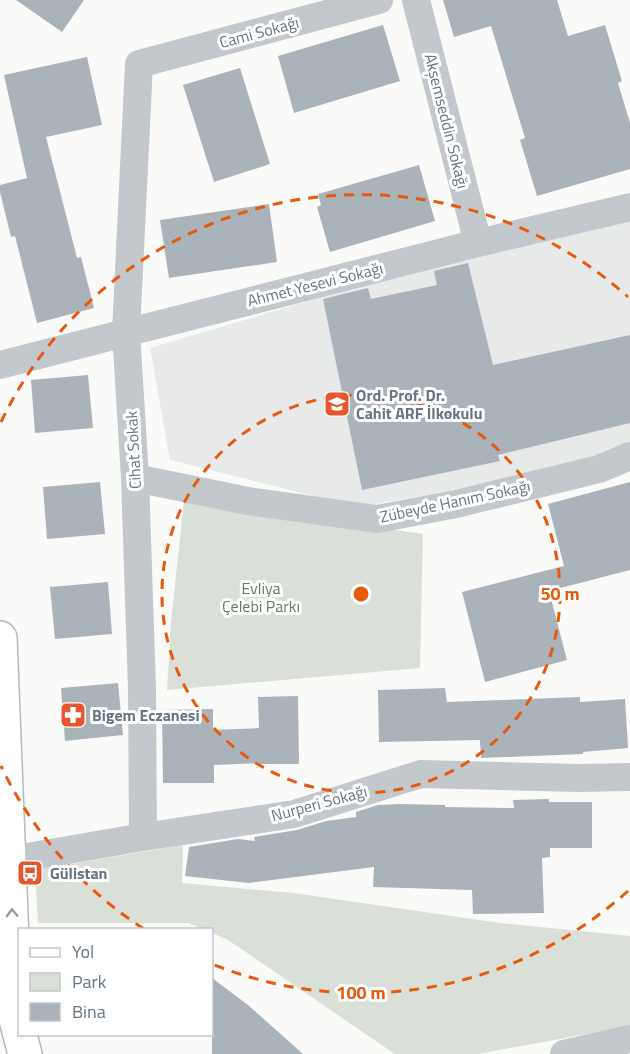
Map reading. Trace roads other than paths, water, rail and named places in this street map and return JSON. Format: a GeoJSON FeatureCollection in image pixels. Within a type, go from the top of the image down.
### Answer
{"type":"FeatureCollection","features":[{"type":"Feature","properties":{"kind":"main road"},"geometry":{"type":"LineString","coordinates":[[0,638],[15,1016],[18,1027]]}},
{"type":"Feature","properties":{"kind":"main road"},"geometry":{"type":"LineString","coordinates":[[20,1036],[25,1054]]}},
{"type":"Feature","properties":{"kind":"street","name":"Cami Sokağı"},"geometry":{"type":"LineString","coordinates":[[139,64],[379,0]]}},
{"type":"Feature","properties":{"kind":"street","name":"Akşemseddin Sokağı"},"geometry":{"type":"LineString","coordinates":[[416,0],[478,243]]}},
{"type":"Feature","properties":{"kind":"street","name":"Cihat Sokak"},"geometry":{"type":"LineString","coordinates":[[139,64],[126,332],[135,478],[142,689],[143,837]]}},
{"type":"Feature","properties":{"kind":"street","name":"Ahmet Yesevi Sokağı"},"geometry":{"type":"LineString","coordinates":[[0,365],[478,243],[630,207]]}},
{"type":"Feature","properties":{"kind":"street","name":"Zübeyde Hanım Sokağı"},"geometry":{"type":"LineString","coordinates":[[135,478],[248,501],[377,519],[456,504],[599,469],[630,456]]}},
{"type":"Feature","properties":{"kind":"street","name":"Nurperi Sokağı"},"geometry":{"type":"LineString","coordinates":[[10,860],[294,814],[421,774],[630,777]]}},
{"type":"Feature","properties":{"kind":"street"},"geometry":{"type":"LineString","coordinates":[[564,1054],[630,1039]]}},
{"type":"Feature","properties":{"kind":"place","name":"Ord. Prof. Dr. Cahit ARF İlkokulu"},"geometry":{"type":"Point","coordinates":[337,404]}},
{"type":"Feature","properties":{"kind":"place","name":"Bigem Eczanesi"},"geometry":{"type":"Point","coordinates":[73,715]}},
{"type":"Feature","properties":{"kind":"place","name":"Gülistan"},"geometry":{"type":"Point","coordinates":[30,873]}},
{"type":"Feature","properties":{"kind":"park label","name":"Evliya Çelebi Parkı"},"geometry":{"type":"Point","coordinates":[261,597]}}]}
